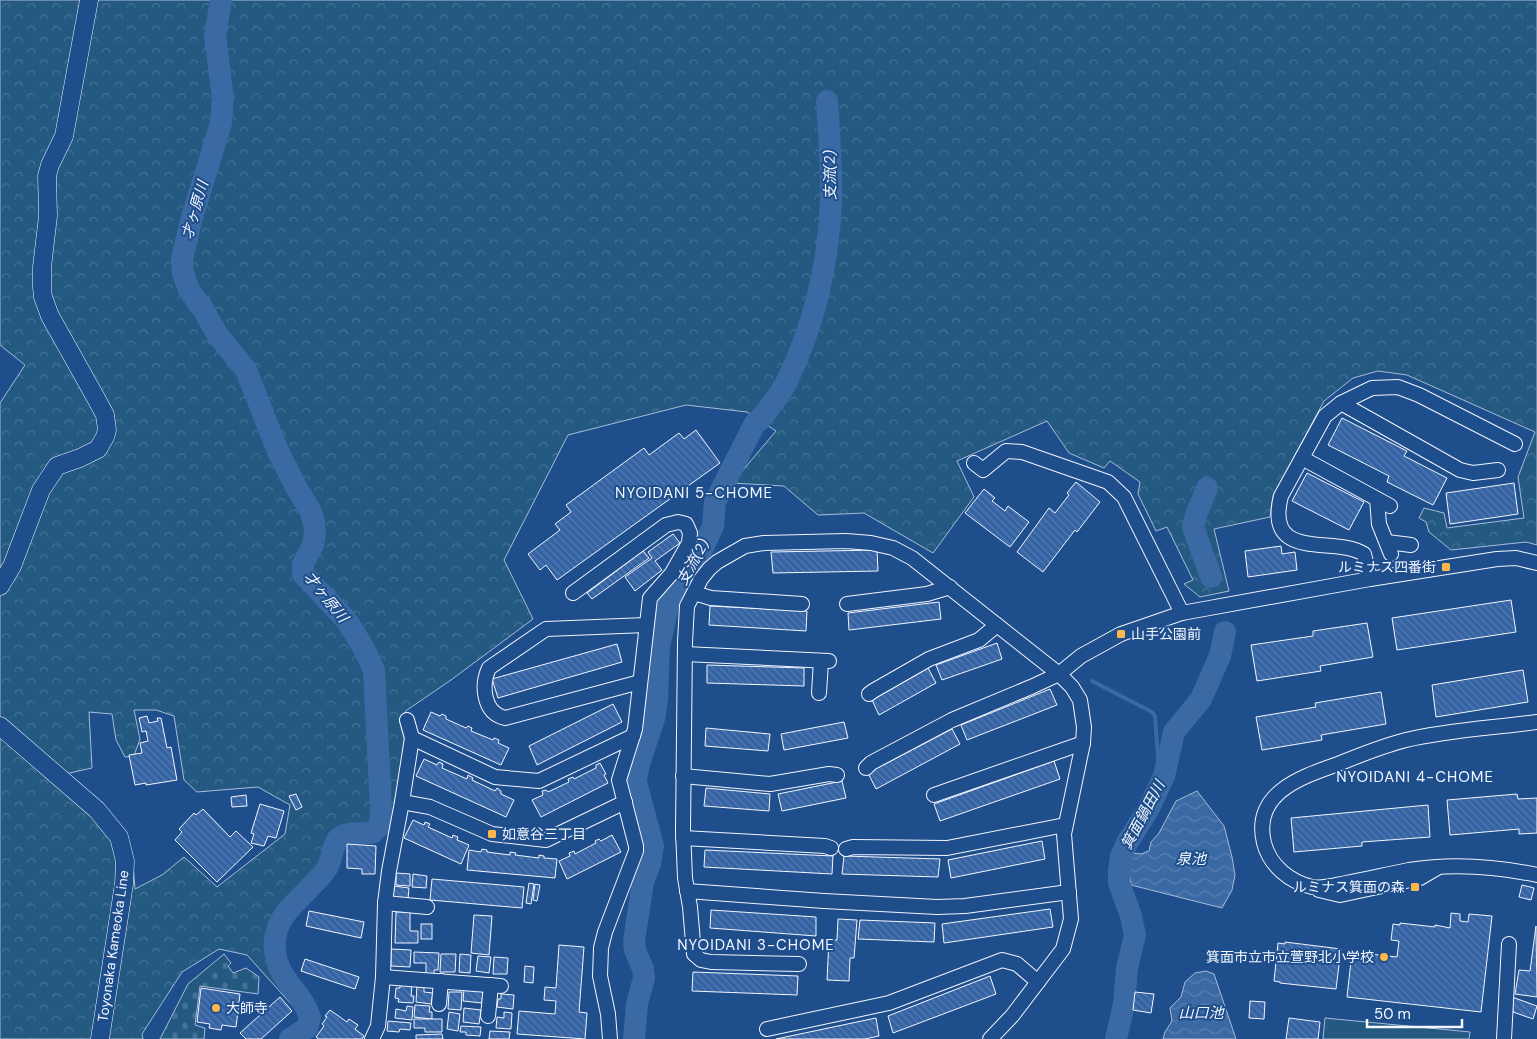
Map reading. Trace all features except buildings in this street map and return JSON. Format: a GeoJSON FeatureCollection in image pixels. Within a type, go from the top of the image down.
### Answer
{"type":"FeatureCollection","features":[{"type":"Feature","properties":{"kind":"main road"},"geometry":{"type":"LineString","coordinates":[[0,586],[12,566],[40,490],[58,466],[80,458],[98,448],[107,430],[105,415],[46,307],[42,275],[48,216],[48,170],[64,136],[89,0]]}},
{"type":"Feature","properties":{"kind":"main road","name":"Toyonaka Kameoka Line"},"geometry":{"type":"LineString","coordinates":[[0,726],[97,810],[119,837],[125,861],[124,884],[100,1039]]}},
{"type":"Feature","properties":{"kind":"street"},"geometry":{"type":"LineString","coordinates":[[1370,579],[1364,554],[1356,549],[1302,544],[1286,535],[1281,525],[1278,508],[1281,496],[1325,416],[1341,403],[1372,388],[1398,387],[1419,395],[1515,444]]}},
{"type":"Feature","properties":{"kind":"street"},"geometry":{"type":"LineString","coordinates":[[1341,403],[1460,470],[1473,473],[1498,470]]}},
{"type":"Feature","properties":{"kind":"street"},"geometry":{"type":"LineString","coordinates":[[974,463],[983,470],[1006,451],[1022,452],[1108,482],[1124,497],[1182,613]]}},
{"type":"Feature","properties":{"kind":"street"},"geometry":{"type":"LineString","coordinates":[[1302,458],[1390,506]]}},
{"type":"Feature","properties":{"kind":"street"},"geometry":{"type":"LineString","coordinates":[[1377,499],[1386,524],[1389,548],[1411,545]]}},
{"type":"Feature","properties":{"kind":"street"},"geometry":{"type":"LineString","coordinates":[[573,592],[666,525],[678,522],[686,524],[690,533],[689,543],[672,573],[650,598],[633,736],[619,780],[635,840],[636,851],[605,932],[599,963],[610,1039]]}},
{"type":"Feature","properties":{"kind":"street"},"geometry":{"type":"LineString","coordinates":[[799,964],[711,962],[701,960],[694,954],[685,878],[683,838],[687,606],[704,574],[717,562],[745,546],[764,543],[846,541],[883,544],[906,554],[998,625],[1059,674],[1072,687],[1080,700],[1084,727],[1083,743],[1065,826],[1071,919],[1063,949],[1012,1016],[990,1039]]}},
{"type":"Feature","properties":{"kind":"street"},"geometry":{"type":"LineString","coordinates":[[866,768],[871,763],[952,720],[1059,674],[1081,656],[1121,634],[1182,613],[1370,579],[1503,558],[1516,558],[1537,563]]}},
{"type":"Feature","properties":{"kind":"street"},"geometry":{"type":"LineString","coordinates":[[847,604],[926,594],[950,587]]}},
{"type":"Feature","properties":{"kind":"street"},"geometry":{"type":"LineString","coordinates":[[694,593],[711,598],[802,604]]}},
{"type":"Feature","properties":{"kind":"street"},"geometry":{"type":"LineString","coordinates":[[640,682],[505,718],[499,717],[490,708],[484,687],[485,677],[489,668],[546,630],[646,625]]}},
{"type":"Feature","properties":{"kind":"street"},"geometry":{"type":"LineString","coordinates":[[869,694],[872,690],[929,659],[980,640],[998,625]]}},
{"type":"Feature","properties":{"kind":"street"},"geometry":{"type":"LineString","coordinates":[[685,654],[825,661],[819,694]]}},
{"type":"Feature","properties":{"kind":"street"},"geometry":{"type":"LineString","coordinates":[[372,1039],[378,1026],[383,977],[385,903],[389,871],[412,738],[408,720]]}},
{"type":"Feature","properties":{"kind":"street"},"geometry":{"type":"LineString","coordinates":[[1537,722],[1405,740],[1300,778],[1284,788],[1271,802],[1264,817],[1263,832],[1264,843],[1271,859],[1284,873],[1297,881],[1314,887],[1321,888],[1409,870],[1440,867],[1476,866],[1537,875]]}},
{"type":"Feature","properties":{"kind":"street"},"geometry":{"type":"LineString","coordinates":[[412,738],[495,777],[539,782],[633,736]]}},
{"type":"Feature","properties":{"kind":"street"},"geometry":{"type":"LineString","coordinates":[[934,795],[1083,743]]}},
{"type":"Feature","properties":{"kind":"street"},"geometry":{"type":"LineString","coordinates":[[683,776],[770,784],[829,774],[837,775]]}},
{"type":"Feature","properties":{"kind":"street"},"geometry":{"type":"LineString","coordinates":[[402,802],[430,807],[492,834],[546,840],[625,802]]}},
{"type":"Feature","properties":{"kind":"street"},"geometry":{"type":"LineString","coordinates":[[846,849],[853,847],[948,848],[1065,826]]}},
{"type":"Feature","properties":{"kind":"street"},"geometry":{"type":"LineString","coordinates":[[683,838],[825,846],[831,848]]}},
{"type":"Feature","properties":{"kind":"street"},"geometry":{"type":"LineString","coordinates":[[688,892],[937,907],[966,906],[1069,892]]}},
{"type":"Feature","properties":{"kind":"street"},"geometry":{"type":"LineString","coordinates":[[385,903],[427,907]]}},
{"type":"Feature","properties":{"kind":"street"},"geometry":{"type":"LineString","coordinates":[[1504,1039],[1509,944]]}},
{"type":"Feature","properties":{"kind":"street"},"geometry":{"type":"LineString","coordinates":[[766,1029],[889,1002],[1002,960],[1016,964],[1038,982]]}},
{"type":"Feature","properties":{"kind":"street"},"geometry":{"type":"LineString","coordinates":[[383,977],[496,985],[488,1016]]}},
{"type":"Feature","properties":{"kind":"street"},"geometry":{"type":"LineString","coordinates":[[439,1004],[441,981]]}},
{"type":"Feature","properties":{"kind":"green space"},"geometry":{"type":"Polygon","coordinates":[[[0,0],[1537,0],[1537,545],[1526,542],[1451,550],[1429,532],[1426,522],[1419,518],[1424,508],[1444,513],[1447,528],[1524,518],[1518,477],[1535,432],[1407,375],[1378,371],[1353,378],[1324,401],[1273,496],[1270,517],[1214,529],[1229,591],[1200,597],[1184,584],[1193,580],[1167,527],[1156,531],[1138,494],[1140,482],[1110,461],[1104,468],[1069,453],[1047,421],[957,461],[974,497],[933,553],[864,513],[818,515],[784,486],[732,483],[776,431],[747,412],[686,405],[568,435],[504,560],[533,619],[407,710],[399,719],[405,740],[393,820],[377,820],[369,826],[358,826],[333,834],[326,863],[276,916],[271,939],[273,968],[304,1012],[301,1015],[247,955],[219,949],[182,972],[142,1034],[143,1039],[0,1039],[0,403],[25,365],[0,345],[0,0]],[[134,710],[140,739],[134,756],[125,757],[116,740],[112,714],[89,712],[92,768],[65,774],[133,863],[135,889],[162,875],[184,857],[217,887],[285,834],[290,805],[258,787],[197,792],[184,780],[174,716],[156,710],[134,710]]]}},
{"type":"Feature","properties":{"kind":"green space"},"geometry":{"type":"Polygon","coordinates":[[[224,954],[231,963],[228,966],[233,973],[246,968],[259,977],[258,994],[200,986],[195,1025],[205,1028],[204,1039],[160,1039],[188,984],[224,954]]]}},
{"type":"Feature","properties":{"kind":"green space"},"geometry":{"type":"Polygon","coordinates":[[[1325,1018],[1470,1032],[1469,1039],[1323,1039],[1325,1018]]]}},
{"type":"Feature","properties":{"kind":"water","name":"泉池"},"geometry":{"type":"Polygon","coordinates":[[[1197,791],[1224,826],[1232,857],[1235,875],[1232,890],[1222,908],[1131,885],[1128,867],[1131,853],[1141,854],[1149,851],[1151,842],[1159,833],[1176,801],[1197,791]]]}},
{"type":"Feature","properties":{"kind":"water","name":"山口池"},"geometry":{"type":"Polygon","coordinates":[[[1206,971],[1214,974],[1236,1039],[1163,1039],[1172,1021],[1170,1008],[1181,997],[1185,982],[1195,973],[1206,971]]]}},
{"type":"Feature","properties":{"kind":"waterway","name":"才ヶ原川"},"geometry":{"type":"LineString","coordinates":[[221,0],[215,36],[223,98],[221,123],[191,221],[182,259],[183,273],[189,290],[203,309],[217,334],[246,370],[277,449],[310,510],[315,534],[313,545],[303,564],[303,574],[347,621],[374,670],[381,809],[380,826],[372,833],[350,834],[338,839],[334,845],[327,868],[285,914],[279,925],[275,937],[275,950],[280,969],[310,1017],[307,1028],[290,1039]]}},
{"type":"Feature","properties":{"kind":"waterway","name":"支流(2)"},"geometry":{"type":"LineString","coordinates":[[634,1039],[637,1004],[644,978],[634,941],[643,882],[650,864],[653,846],[636,779],[654,719],[657,699],[659,646],[668,606],[700,554],[713,526],[715,502],[755,423],[760,420],[786,383],[805,340],[818,294],[830,223],[831,175],[827,101]]}},
{"type":"Feature","properties":{"kind":"waterway","name":"箕面鍋田川"},"geometry":{"type":"LineString","coordinates":[[1207,488],[1193,527],[1211,577]]}},
{"type":"Feature","properties":{"kind":"waterway","name":"箕面鍋田川"},"geometry":{"type":"LineString","coordinates":[[1116,1039],[1124,1004],[1127,968],[1135,935],[1131,916],[1119,883],[1121,856],[1148,810],[1164,776],[1174,732],[1201,699],[1220,656],[1225,632]]}},
{"type":"Feature","properties":{"kind":"waterway"},"geometry":{"type":"LineString","coordinates":[[1092,681],[1152,712],[1155,716],[1160,784]]}},
{"type":"Feature","properties":{"kind":"place","name":"ルミナス四番街"},"geometry":{"type":"Point","coordinates":[1446,567]}},
{"type":"Feature","properties":{"kind":"place","name":"山手公園前"},"geometry":{"type":"Point","coordinates":[1121,634]}},
{"type":"Feature","properties":{"kind":"place","name":"如意谷三丁目"},"geometry":{"type":"Point","coordinates":[492,834]}},
{"type":"Feature","properties":{"kind":"place","name":"ルミナス箕面の森"},"geometry":{"type":"Point","coordinates":[1415,887]}},
{"type":"Feature","properties":{"kind":"place","name":"箕面市立市立萱野北小学校"},"geometry":{"type":"Point","coordinates":[1384,957]}},
{"type":"Feature","properties":{"kind":"place","name":"大師寺"},"geometry":{"type":"Point","coordinates":[216,1008]}},
{"type":"Feature","properties":{"kind":"district","name":"NYOIDANI 5-CHOME"},"geometry":{"type":"Point","coordinates":[694,493]}},
{"type":"Feature","properties":{"kind":"district","name":"NYOIDANI 4-CHOME"},"geometry":{"type":"Point","coordinates":[1415,777]}},
{"type":"Feature","properties":{"kind":"district","name":"NYOIDANI 3-CHOME"},"geometry":{"type":"Point","coordinates":[756,945]}}]}
